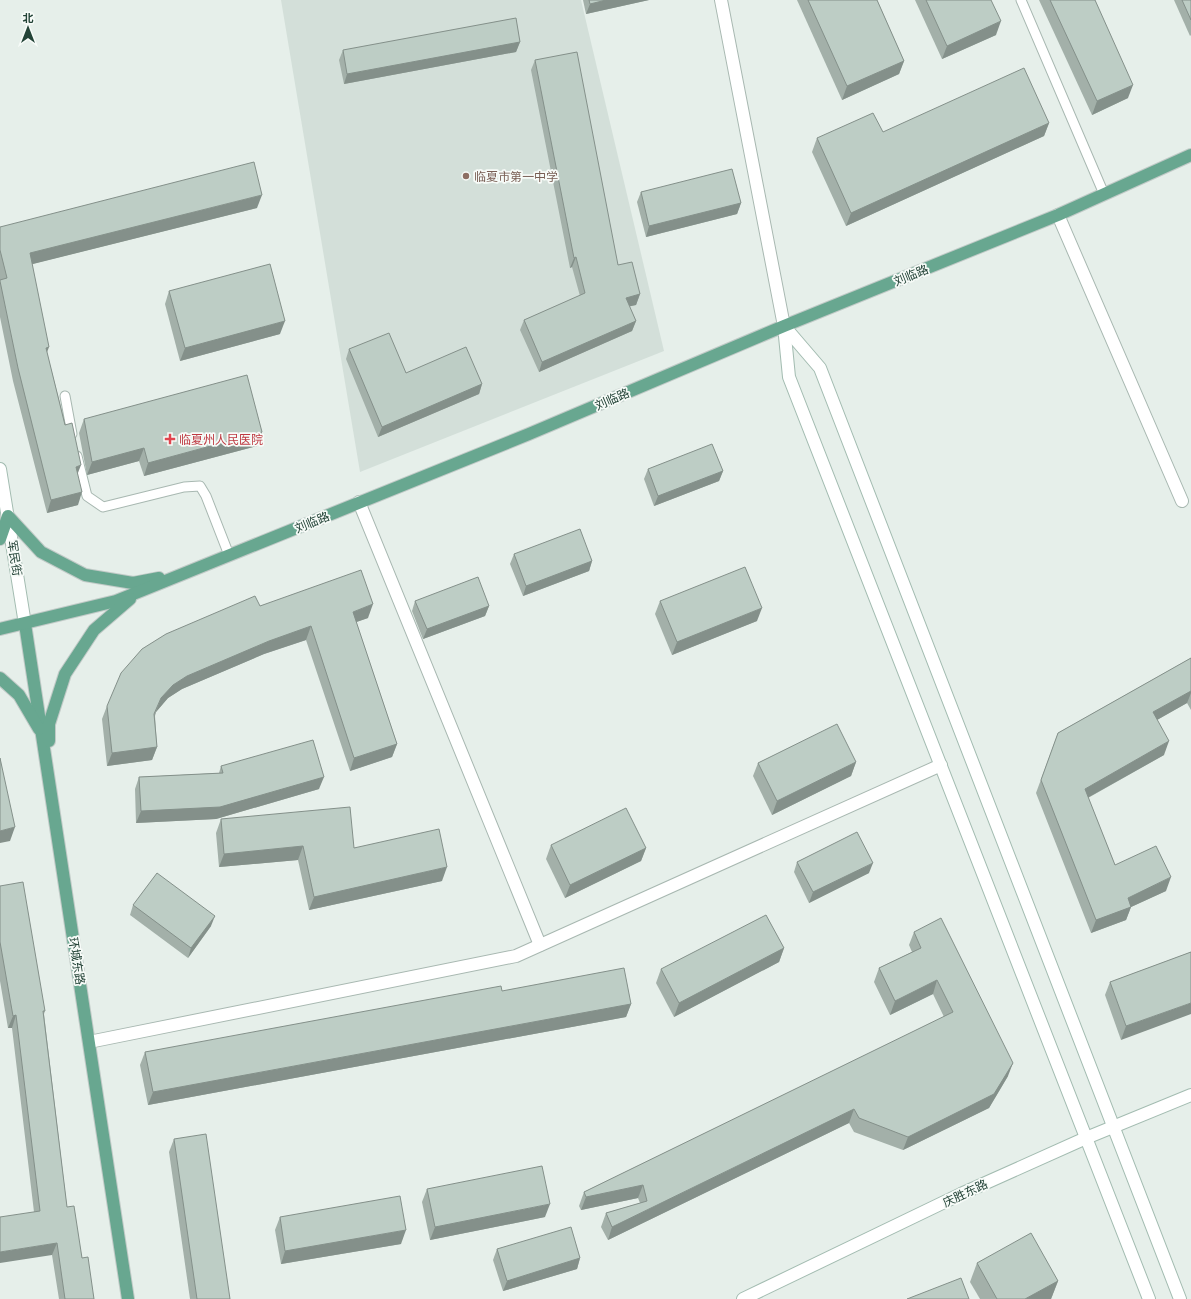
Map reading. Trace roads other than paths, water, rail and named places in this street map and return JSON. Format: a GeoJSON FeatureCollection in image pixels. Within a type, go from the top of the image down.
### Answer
{"type":"FeatureCollection","features":[{"type":"Feature","properties":{"kind":"main road"},"geometry":{"type":"LineString","coordinates":[[721,0],[784,326],[789,377],[1149,1299]]}},
{"type":"Feature","properties":{"kind":"main road","name":"刘临路"},"geometry":{"type":"LineString","coordinates":[[0,629],[116,601],[182,575],[529,434],[784,326],[1058,215],[1191,155]]}},
{"type":"Feature","properties":{"kind":"main road"},"geometry":{"type":"LineString","coordinates":[[1058,215],[1182,500]]}},
{"type":"Feature","properties":{"kind":"main road"},"geometry":{"type":"LineString","coordinates":[[784,326],[820,368],[1112,1128],[1180,1299]]}},
{"type":"Feature","properties":{"kind":"main road","name":"军民街"},"geometry":{"type":"LineString","coordinates":[[0,469],[25,624]]}},
{"type":"Feature","properties":{"kind":"main road"},"geometry":{"type":"LineString","coordinates":[[359,502],[540,945]]}},
{"type":"Feature","properties":{"kind":"main road"},"geometry":{"type":"LineString","coordinates":[[0,538],[8,516],[41,552],[85,575],[133,583],[182,575]]}},
{"type":"Feature","properties":{"kind":"main road"},"geometry":{"type":"LineString","coordinates":[[48,776],[49,724],[65,674],[94,630],[134,596],[182,575]]}},
{"type":"Feature","properties":{"kind":"main road","name":"环城东路"},"geometry":{"type":"LineString","coordinates":[[25,624],[128,1299]]}},
{"type":"Feature","properties":{"kind":"main road"},"geometry":{"type":"LineString","coordinates":[[0,678],[19,695],[41,733],[48,776]]}},
{"type":"Feature","properties":{"kind":"main road"},"geometry":{"type":"LineString","coordinates":[[89,1042],[516,956],[941,764]]}},
{"type":"Feature","properties":{"kind":"main road","name":"庆胜东路"},"geometry":{"type":"LineString","coordinates":[[743,1299],[961,1194],[1086,1138],[1191,1095]]}},
{"type":"Feature","properties":{"kind":"lane"},"geometry":{"type":"LineString","coordinates":[[1021,0],[1104,194]]}},
{"type":"Feature","properties":{"kind":"lane"},"geometry":{"type":"LineString","coordinates":[[64,396],[87,496],[103,506],[184,487],[200,486],[206,496],[229,556]]}},
{"type":"Feature","properties":{"kind":"place","name":"临夏市第一中学"},"geometry":{"type":"Point","coordinates":[466,176]}},
{"type":"Feature","properties":{"kind":"place","name":"临夏州人民医院"},"geometry":{"type":"Point","coordinates":[170,439]}}]}
